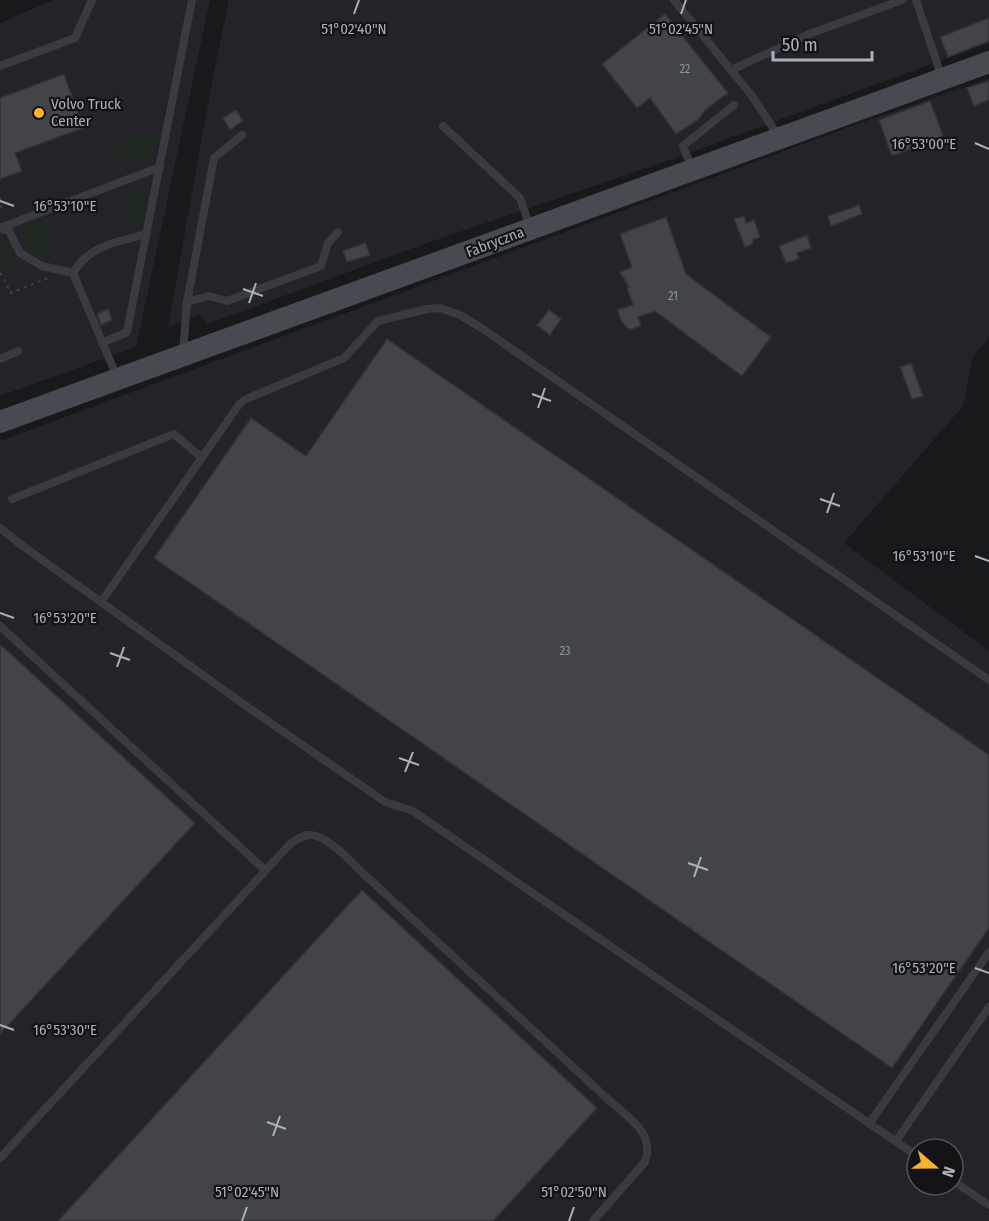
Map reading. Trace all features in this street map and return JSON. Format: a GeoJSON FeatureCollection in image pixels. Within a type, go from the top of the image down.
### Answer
{"type":"FeatureCollection","features":[{"type":"Feature","properties":{"kind":"main road","name":"Fabryczna"},"geometry":{"type":"LineString","coordinates":[[0,422],[989,62]]}},
{"type":"Feature","properties":{"kind":"lane"},"geometry":{"type":"LineString","coordinates":[[0,66],[75,38],[92,0]]}},
{"type":"Feature","properties":{"kind":"lane"},"geometry":{"type":"LineString","coordinates":[[102,343],[127,332],[192,0]]}},
{"type":"Feature","properties":{"kind":"lane"},"geometry":{"type":"LineString","coordinates":[[674,0],[752,96],[780,139]]}},
{"type":"Feature","properties":{"kind":"lane"},"geometry":{"type":"LineString","coordinates":[[731,70],[812,33],[902,0]]}},
{"type":"Feature","properties":{"kind":"lane"},"geometry":{"type":"LineString","coordinates":[[916,0],[942,79]]}},
{"type":"Feature","properties":{"kind":"lane"},"geometry":{"type":"LineString","coordinates":[[692,171],[683,146],[734,105]]}},
{"type":"Feature","properties":{"kind":"lane"},"geometry":{"type":"LineString","coordinates":[[443,126],[520,198],[531,228]]}},
{"type":"Feature","properties":{"kind":"lane"},"geometry":{"type":"LineString","coordinates":[[183,355],[187,302],[214,158],[242,135]]}},
{"type":"Feature","properties":{"kind":"lane"},"geometry":{"type":"LineString","coordinates":[[0,228],[160,167]]}},
{"type":"Feature","properties":{"kind":"lane"},"geometry":{"type":"LineString","coordinates":[[0,228],[9,231],[20,253],[42,266],[73,273]]}},
{"type":"Feature","properties":{"kind":"lane"},"geometry":{"type":"LineString","coordinates":[[187,302],[209,296],[227,301],[321,266],[328,243],[338,232]]}},
{"type":"Feature","properties":{"kind":"lane"},"geometry":{"type":"LineString","coordinates":[[73,273],[85,256],[97,249],[146,234]]}},
{"type":"Feature","properties":{"kind":"lane"},"geometry":{"type":"LineString","coordinates":[[73,273],[117,379]]}},
{"type":"Feature","properties":{"kind":"lane"},"geometry":{"type":"LineString","coordinates":[[101,602],[244,400],[344,358],[378,321],[427,309],[448,310],[483,329],[989,680]]}},
{"type":"Feature","properties":{"kind":"lane"},"geometry":{"type":"LineString","coordinates":[[0,358],[18,351]]}},
{"type":"Feature","properties":{"kind":"lane"},"geometry":{"type":"LineString","coordinates":[[12,500],[174,434],[202,458]]}},
{"type":"Feature","properties":{"kind":"lane"},"geometry":{"type":"LineString","coordinates":[[0,528],[375,796],[385,802],[413,811],[905,1147]]}},
{"type":"Feature","properties":{"kind":"lane"},"geometry":{"type":"LineString","coordinates":[[0,626],[265,870]]}},
{"type":"Feature","properties":{"kind":"lane"},"geometry":{"type":"LineString","coordinates":[[0,1158],[291,843],[302,837],[314,835],[327,840],[641,1130],[648,1142],[645,1162],[593,1221]]}},
{"type":"Feature","properties":{"kind":"lane"},"geometry":{"type":"LineString","coordinates":[[869,1124],[989,952]]}},
{"type":"Feature","properties":{"kind":"lane"},"geometry":{"type":"LineString","coordinates":[[896,1141],[989,1007]]}},
{"type":"Feature","properties":{"kind":"lane"},"geometry":{"type":"LineString","coordinates":[[965,1189],[989,1206]]}},
{"type":"Feature","properties":{"kind":"path"},"geometry":{"type":"LineString","coordinates":[[0,198],[2,204],[0,209]]}},
{"type":"Feature","properties":{"kind":"path"},"geometry":{"type":"LineString","coordinates":[[0,273],[10,293],[52,277]]}},
{"type":"Feature","properties":{"kind":"shaded area"},"geometry":{"type":"Polygon","coordinates":[[[53,0],[210,0],[136,347],[0,396],[0,23],[53,0]]]}},
{"type":"Feature","properties":{"kind":"shaded area"},"geometry":{"type":"Polygon","coordinates":[[[229,0],[989,0],[989,43],[678,157],[416,247],[208,324],[200,315],[168,327],[229,0]]]}},
{"type":"Feature","properties":{"kind":"shaded area"},"geometry":{"type":"Polygon","coordinates":[[[989,79],[989,338],[973,357],[963,406],[844,543],[989,651],[989,1221],[0,1221],[0,441],[860,123],[989,79]]]}},
{"type":"Feature","properties":{"kind":"shaded area"},"geometry":{"type":"Polygon","coordinates":[[[145,136],[160,137],[157,146],[147,157],[133,160],[110,151],[109,144],[145,136]]]}},
{"type":"Feature","properties":{"kind":"shaded area"},"geometry":{"type":"Polygon","coordinates":[[[133,187],[145,198],[145,212],[137,224],[122,232],[130,188],[133,187]]]}},
{"type":"Feature","properties":{"kind":"shaded area"},"geometry":{"type":"Polygon","coordinates":[[[53,215],[45,259],[39,258],[27,247],[26,231],[32,224],[53,215]]]}},
{"type":"Feature","properties":{"kind":"shaded area"},"geometry":{"type":"Polygon","coordinates":[[[0,244],[9,249],[13,261],[7,275],[6,271],[2,272],[0,244]]]}},
{"type":"Feature","properties":{"kind":"building"},"geometry":{"type":"Polygon","coordinates":[[[665,14],[728,93],[705,110],[698,120],[676,134],[650,98],[637,108],[602,64],[665,14]]]}},
{"type":"Feature","properties":{"kind":"building"},"geometry":{"type":"Polygon","coordinates":[[[989,18],[989,41],[948,57],[940,37],[989,18]]]}},
{"type":"Feature","properties":{"kind":"building","name":"Volvo Truck Center"},"geometry":{"type":"Polygon","coordinates":[[[64,74],[83,128],[15,153],[22,171],[0,179],[0,98],[64,74]]]}},
{"type":"Feature","properties":{"kind":"building"},"geometry":{"type":"Polygon","coordinates":[[[989,81],[989,100],[974,106],[967,88],[989,81]]]}},
{"type":"Feature","properties":{"kind":"building"},"geometry":{"type":"Polygon","coordinates":[[[930,101],[943,135],[895,155],[891,154],[879,120],[930,101]]]}},
{"type":"Feature","properties":{"kind":"building"},"geometry":{"type":"Polygon","coordinates":[[[236,110],[243,121],[230,130],[223,118],[236,110]]]}},
{"type":"Feature","properties":{"kind":"building"},"geometry":{"type":"Polygon","coordinates":[[[859,205],[862,214],[831,226],[828,216],[859,205]]]}},
{"type":"Feature","properties":{"kind":"building"},"geometry":{"type":"Polygon","coordinates":[[[744,216],[746,223],[754,220],[760,237],[752,240],[753,244],[745,247],[734,219],[744,216]]]}},
{"type":"Feature","properties":{"kind":"building"},"geometry":{"type":"Polygon","coordinates":[[[666,217],[686,274],[771,337],[742,376],[655,311],[638,317],[641,326],[629,330],[622,322],[617,310],[633,305],[627,288],[629,287],[620,272],[632,267],[620,234],[666,217]]]}},
{"type":"Feature","properties":{"kind":"building"},"geometry":{"type":"Polygon","coordinates":[[[807,235],[811,248],[797,253],[799,259],[786,263],[779,246],[807,235]]]}},
{"type":"Feature","properties":{"kind":"building"},"geometry":{"type":"Polygon","coordinates":[[[365,243],[370,255],[347,262],[343,251],[365,243]]]}},
{"type":"Feature","properties":{"kind":"building"},"geometry":{"type":"Polygon","coordinates":[[[108,309],[112,320],[101,325],[97,314],[108,309]]]}},
{"type":"Feature","properties":{"kind":"building"},"geometry":{"type":"Polygon","coordinates":[[[549,310],[561,319],[550,335],[537,325],[549,310]]]}},
{"type":"Feature","properties":{"kind":"building"},"geometry":{"type":"Polygon","coordinates":[[[387,339],[989,755],[989,928],[892,1068],[154,558],[251,418],[306,456],[387,339]]]}},
{"type":"Feature","properties":{"kind":"building"},"geometry":{"type":"Polygon","coordinates":[[[911,363],[923,396],[912,399],[900,367],[911,363]]]}},
{"type":"Feature","properties":{"kind":"building"},"geometry":{"type":"Polygon","coordinates":[[[0,644],[195,823],[0,1034],[0,644]]]}},
{"type":"Feature","properties":{"kind":"building"},"geometry":{"type":"Polygon","coordinates":[[[362,890],[597,1108],[493,1221],[58,1221],[362,890]]]}},
{"type":"Feature","properties":{"kind":"place","name":"Volvo Truck Center"},"geometry":{"type":"Point","coordinates":[39,113]}}]}
